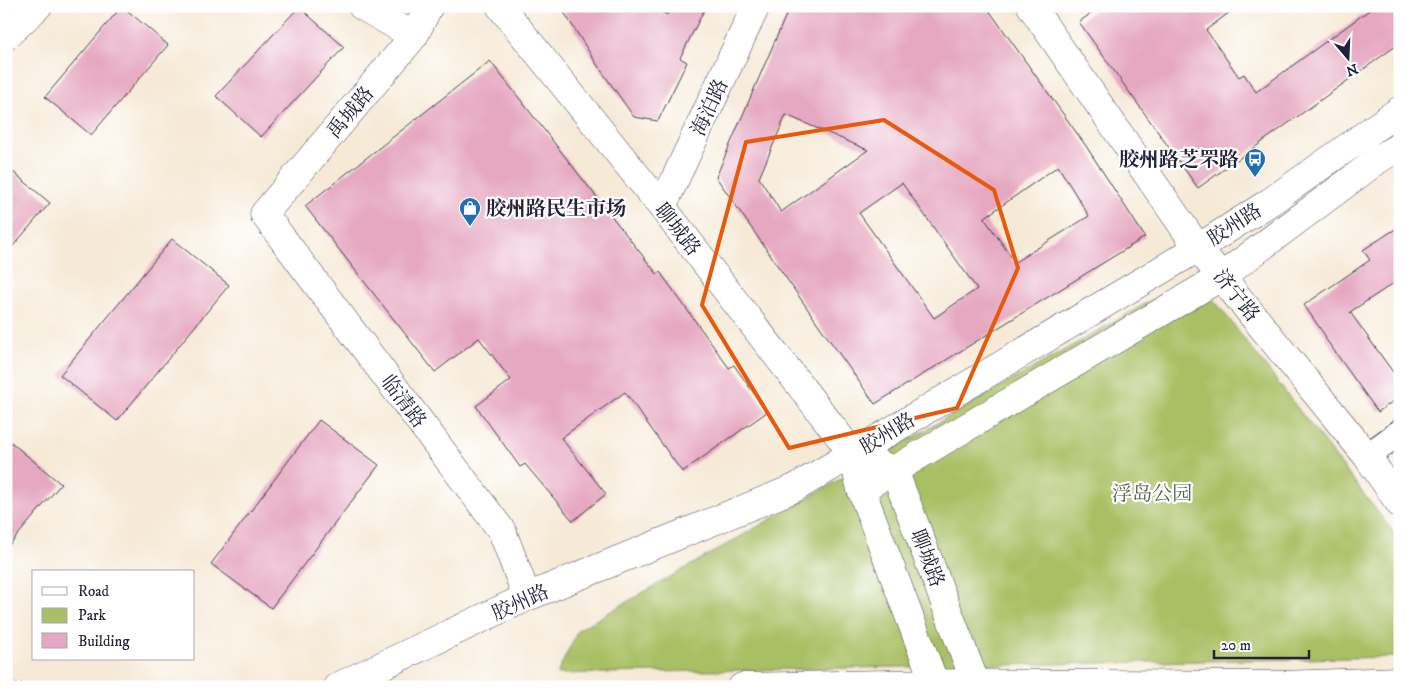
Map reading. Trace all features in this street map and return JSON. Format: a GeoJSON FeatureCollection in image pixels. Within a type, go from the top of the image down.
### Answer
{"type":"FeatureCollection","features":[{"type":"Feature","properties":{"kind":"main road"},"geometry":{"type":"LineString","coordinates":[[6,36],[38,6]]}},
{"type":"Feature","properties":{"kind":"main road"},"geometry":{"type":"LineString","coordinates":[[362,6],[414,36]]}},
{"type":"Feature","properties":{"kind":"main road","name":"禹城路"},"geometry":{"type":"LineString","coordinates":[[264,214],[414,36],[428,6]]}},
{"type":"Feature","properties":{"kind":"main road","name":"聊城路"},"geometry":{"type":"LineString","coordinates":[[500,6],[662,207],[853,454],[861,489],[935,685]]}},
{"type":"Feature","properties":{"kind":"main road","name":"海泊路"},"geometry":{"type":"LineString","coordinates":[[662,207],[756,6]]}},
{"type":"Feature","properties":{"kind":"main road","name":"济宁路"},"geometry":{"type":"LineString","coordinates":[[1037,8],[1198,248],[1367,456],[1400,504]]}},
{"type":"Feature","properties":{"kind":"main road","name":"胶州路"},"geometry":{"type":"LineString","coordinates":[[337,687],[528,597],[795,488],[1198,248],[1270,202],[1400,110]]}},
{"type":"Feature","properties":{"kind":"main road","name":"胶州路"},"geometry":{"type":"LineString","coordinates":[[861,489],[1221,277],[1400,146]]}},
{"type":"Feature","properties":{"kind":"main road","name":"临清路"},"geometry":{"type":"LineString","coordinates":[[264,214],[502,531],[528,597]]}},
{"type":"Feature","properties":{"kind":"main road"},"geometry":{"type":"LineString","coordinates":[[853,454],[894,470]]}},
{"type":"Feature","properties":{"kind":"main road","name":"聊城路"},"geometry":{"type":"LineString","coordinates":[[894,470],[976,685]]}},
{"type":"Feature","properties":{"kind":"main road"},"geometry":{"type":"LineString","coordinates":[[742,687],[1281,685],[1400,681]]}},
{"type":"Feature","properties":{"kind":"street"},"geometry":{"type":"LineString","coordinates":[[1367,456],[1400,432]]}},
{"type":"Feature","properties":{"kind":"path"},"geometry":{"type":"LineString","coordinates":[[6,684],[126,682]]}},
{"type":"Feature","properties":{"kind":"highlighted area"},"geometry":{"type":"Polygon","coordinates":[[[884,120],[994,190],[1018,268],[957,408],[789,448],[702,305],[746,142],[884,120]]]}},
{"type":"Feature","properties":{"kind":"green space","name":"浮岛公园"},"geometry":{"type":"Polygon","coordinates":[[[1195,275],[1400,541],[1400,657],[557,674],[578,630],[1195,275]]]}},
{"type":"Feature","properties":{"kind":"building"},"geometry":{"type":"Polygon","coordinates":[[[122,6],[168,45],[91,135],[45,97],[122,6]]]}},
{"type":"Feature","properties":{"kind":"building"},"geometry":{"type":"Polygon","coordinates":[[[560,6],[649,6],[667,15],[671,6],[706,6],[680,58],[687,62],[658,121],[634,117],[598,66],[560,6]]]}},
{"type":"Feature","properties":{"kind":"building"},"geometry":{"type":"Polygon","coordinates":[[[790,6],[986,6],[1086,146],[1145,237],[875,404],[716,177],[790,6]],[[786,115],[759,178],[781,212],[868,150],[786,115]],[[1058,166],[984,218],[1015,262],[1089,216],[1058,166]],[[902,183],[859,213],[934,318],[977,289],[902,183]]]}},
{"type":"Feature","properties":{"kind":"building"},"geometry":{"type":"Polygon","coordinates":[[[1101,6],[1238,6],[1206,30],[1239,77],[1244,74],[1256,92],[1375,6],[1400,6],[1400,43],[1198,188],[1079,22],[1101,6]]]}},
{"type":"Feature","properties":{"kind":"building"},"geometry":{"type":"Polygon","coordinates":[[[299,7],[344,47],[261,137],[216,96],[299,7]]]}},
{"type":"Feature","properties":{"kind":"building"},"geometry":{"type":"Polygon","coordinates":[[[490,61],[657,274],[660,272],[729,368],[734,365],[767,412],[682,472],[625,392],[561,438],[606,494],[573,521],[525,464],[520,467],[476,406],[511,380],[479,338],[435,372],[305,206],[490,61]]]}},
{"type":"Feature","properties":{"kind":"building"},"geometry":{"type":"Polygon","coordinates":[[[6,166],[50,203],[6,254],[6,166]]]}},
{"type":"Feature","properties":{"kind":"building"},"geometry":{"type":"Polygon","coordinates":[[[1400,226],[1400,279],[1350,312],[1400,382],[1400,396],[1378,412],[1304,305],[1370,260],[1363,250],[1400,226]]]}},
{"type":"Feature","properties":{"kind":"building"},"geometry":{"type":"Polygon","coordinates":[[[172,239],[229,285],[117,421],[60,375],[172,239]]]}},
{"type":"Feature","properties":{"kind":"building"},"geometry":{"type":"Polygon","coordinates":[[[319,420],[379,465],[271,608],[211,564],[319,420]]]}},
{"type":"Feature","properties":{"kind":"building"},"geometry":{"type":"Polygon","coordinates":[[[6,438],[61,484],[6,549],[6,438]]]}},
{"type":"Feature","properties":{"kind":"place","name":"胶州路芝罘路"},"geometry":{"type":"Point","coordinates":[1255,178]}},
{"type":"Feature","properties":{"kind":"place","name":"胶州路民生市场"},"geometry":{"type":"Point","coordinates":[470,227]}}]}
